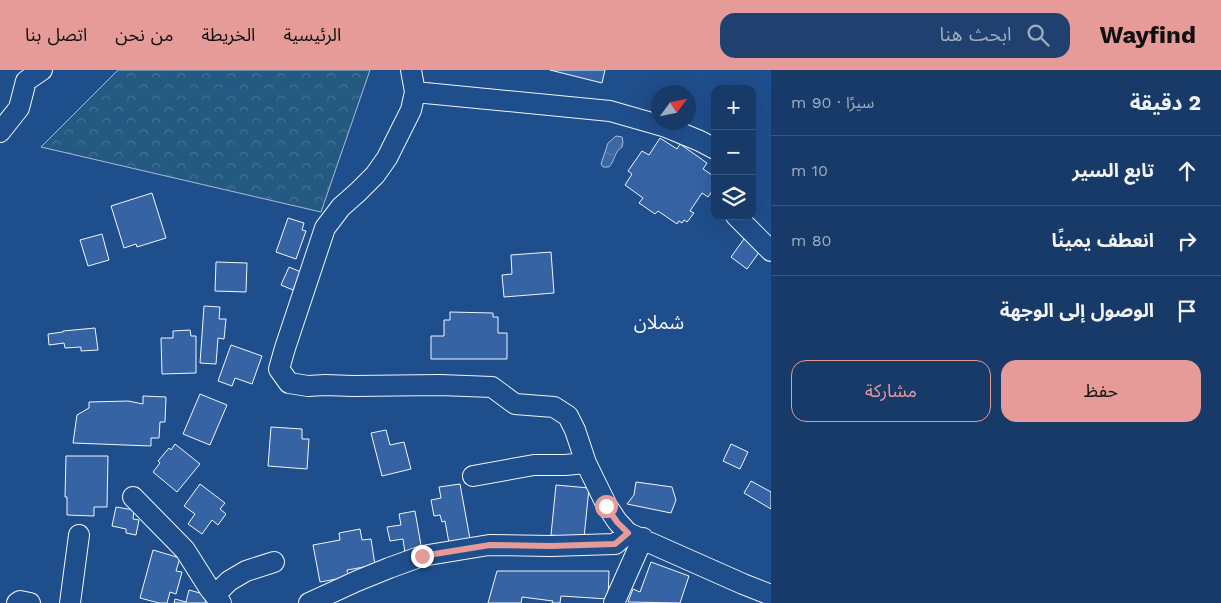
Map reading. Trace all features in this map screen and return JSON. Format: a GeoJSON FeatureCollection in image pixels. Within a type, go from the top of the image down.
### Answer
{"type":"FeatureCollection","features":[{"type":"Feature","properties":{"kind":"street"},"geometry":{"type":"LineString","coordinates":[[0,132],[19,108],[26,82],[42,70]]}},
{"type":"Feature","properties":{"kind":"street"},"geometry":{"type":"LineString","coordinates":[[411,70],[415,92],[411,110],[387,158],[376,175],[341,207],[325,228],[279,369],[288,383],[308,386],[440,385],[492,387],[514,404],[554,408],[568,416],[575,430],[586,463],[606,506],[617,522],[635,536],[771,595]]}},
{"type":"Feature","properties":{"kind":"street"},"geometry":{"type":"LineString","coordinates":[[415,92],[610,111],[666,127],[711,147]]}},
{"type":"Feature","properties":{"kind":"street"},"geometry":{"type":"LineString","coordinates":[[740,220],[771,251]]}},
{"type":"Feature","properties":{"kind":"street"},"geometry":{"type":"LineString","coordinates":[[473,476],[534,466],[586,463]]}},
{"type":"Feature","properties":{"kind":"street"},"geometry":{"type":"LineString","coordinates":[[133,497],[185,550],[218,599],[229,581],[246,572],[274,562]]}},
{"type":"Feature","properties":{"kind":"street"},"geometry":{"type":"LineString","coordinates":[[70,603],[79,536]]}},
{"type":"Feature","properties":{"kind":"street"},"geometry":{"type":"LineString","coordinates":[[309,603],[365,577],[422,556],[490,545],[615,544],[635,536]]}},
{"type":"Feature","properties":{"kind":"street"},"geometry":{"type":"LineString","coordinates":[[614,603],[635,536]]}},
{"type":"Feature","properties":{"kind":"street"},"geometry":{"type":"LineString","coordinates":[[17,603],[20,601],[30,603]]}},
{"type":"Feature","properties":{"kind":"green space"},"geometry":{"type":"Polygon","coordinates":[[[118,70],[370,70],[321,212],[41,147],[118,70]]]}},
{"type":"Feature","properties":{"kind":"water"},"geometry":{"type":"Polygon","coordinates":[[[616,136],[622,137],[622,147],[617,151],[609,167],[603,167],[601,164],[608,143],[616,136]]]}},
{"type":"Feature","properties":{"kind":"building"},"geometry":{"type":"Polygon","coordinates":[[[550,70],[605,70],[602,83],[550,70]]]}},
{"type":"Feature","properties":{"kind":"building"},"geometry":{"type":"Polygon","coordinates":[[[660,138],[677,149],[680,144],[707,163],[703,169],[711,174],[711,193],[708,197],[702,193],[690,211],[694,213],[687,222],[684,220],[682,223],[679,221],[677,224],[658,211],[655,214],[639,203],[643,198],[625,185],[632,174],[628,171],[642,151],[649,155],[660,138]]]}},
{"type":"Feature","properties":{"kind":"building"},"geometry":{"type":"Polygon","coordinates":[[[152,193],[166,238],[137,247],[136,244],[124,248],[111,206],[152,193]]]}},
{"type":"Feature","properties":{"kind":"building"},"geometry":{"type":"Polygon","coordinates":[[[288,218],[304,223],[302,230],[306,231],[296,259],[276,252],[288,218]]]}},
{"type":"Feature","properties":{"kind":"building"},"geometry":{"type":"Polygon","coordinates":[[[102,234],[109,260],[88,266],[80,240],[102,234]]]}},
{"type":"Feature","properties":{"kind":"building"},"geometry":{"type":"Polygon","coordinates":[[[744,239],[760,251],[747,269],[731,257],[744,239]]]}},
{"type":"Feature","properties":{"kind":"building"},"geometry":{"type":"Polygon","coordinates":[[[551,252],[554,293],[504,297],[502,275],[512,274],[511,255],[551,252]]]}},
{"type":"Feature","properties":{"kind":"building"},"geometry":{"type":"Polygon","coordinates":[[[216,262],[247,263],[246,292],[215,291],[216,262]]]}},
{"type":"Feature","properties":{"kind":"building"},"geometry":{"type":"Polygon","coordinates":[[[289,267],[301,272],[293,290],[281,285],[289,267]]]}},
{"type":"Feature","properties":{"kind":"building"},"geometry":{"type":"Polygon","coordinates":[[[204,306],[220,307],[219,319],[226,319],[224,339],[218,338],[216,364],[200,363],[204,306]]]}},
{"type":"Feature","properties":{"kind":"building"},"geometry":{"type":"Polygon","coordinates":[[[450,312],[493,313],[493,317],[498,317],[498,333],[507,333],[507,359],[431,359],[431,336],[444,336],[444,320],[450,320],[450,312]]]}},
{"type":"Feature","properties":{"kind":"building"},"geometry":{"type":"Polygon","coordinates":[[[95,328],[98,350],[81,351],[81,347],[65,348],[64,343],[49,345],[48,334],[95,328]]]}},
{"type":"Feature","properties":{"kind":"building"},"geometry":{"type":"Polygon","coordinates":[[[190,330],[191,336],[196,336],[196,373],[162,374],[161,338],[173,338],[173,331],[190,330]]]}},
{"type":"Feature","properties":{"kind":"building"},"geometry":{"type":"Polygon","coordinates":[[[231,345],[262,356],[252,384],[235,378],[232,386],[218,381],[231,345]]]}},
{"type":"Feature","properties":{"kind":"building"},"geometry":{"type":"Polygon","coordinates":[[[200,394],[227,405],[210,445],[183,434],[200,394]]]}},
{"type":"Feature","properties":{"kind":"building"},"geometry":{"type":"Polygon","coordinates":[[[143,396],[166,397],[165,422],[160,422],[159,438],[151,438],[151,446],[73,443],[77,415],[89,408],[89,402],[128,401],[143,404],[143,396]]]}},
{"type":"Feature","properties":{"kind":"building"},"geometry":{"type":"Polygon","coordinates":[[[271,427],[302,429],[302,439],[309,439],[307,469],[268,466],[271,427]]]}},
{"type":"Feature","properties":{"kind":"building"},"geometry":{"type":"Polygon","coordinates":[[[386,430],[390,445],[404,442],[411,469],[382,476],[371,433],[386,430]]]}},
{"type":"Feature","properties":{"kind":"building"},"geometry":{"type":"Polygon","coordinates":[[[175,444],[200,464],[177,492],[153,472],[160,463],[158,461],[175,444]]]}},
{"type":"Feature","properties":{"kind":"building"},"geometry":{"type":"Polygon","coordinates":[[[731,444],[748,452],[740,469],[723,461],[731,444]]]}},
{"type":"Feature","properties":{"kind":"building"},"geometry":{"type":"Polygon","coordinates":[[[66,456],[108,456],[107,507],[94,507],[94,516],[67,515],[67,497],[65,497],[66,456]]]}},
{"type":"Feature","properties":{"kind":"building"},"geometry":{"type":"Polygon","coordinates":[[[751,481],[771,492],[771,509],[744,493],[751,481]]]}},
{"type":"Feature","properties":{"kind":"building"},"geometry":{"type":"Polygon","coordinates":[[[636,482],[672,487],[676,500],[671,513],[627,504],[634,495],[636,482]]]}},
{"type":"Feature","properties":{"kind":"building"},"geometry":{"type":"Polygon","coordinates":[[[200,484],[225,503],[220,509],[226,514],[218,525],[212,520],[202,534],[188,524],[195,514],[184,506],[200,484]]]}},
{"type":"Feature","properties":{"kind":"building"},"geometry":{"type":"Polygon","coordinates":[[[460,484],[470,539],[449,543],[445,521],[442,522],[440,515],[434,516],[431,500],[441,498],[439,487],[460,484]]]}},
{"type":"Feature","properties":{"kind":"building"},"geometry":{"type":"Polygon","coordinates":[[[556,485],[589,488],[584,538],[551,535],[556,485]]]}},
{"type":"Feature","properties":{"kind":"building"},"geometry":{"type":"Polygon","coordinates":[[[116,507],[134,510],[133,519],[139,520],[136,535],[126,533],[126,529],[112,526],[116,507]]]}},
{"type":"Feature","properties":{"kind":"building"},"geometry":{"type":"Polygon","coordinates":[[[415,511],[422,551],[405,553],[403,539],[390,541],[387,527],[401,525],[399,514],[415,511]]]}},
{"type":"Feature","properties":{"kind":"building"},"geometry":{"type":"Polygon","coordinates":[[[360,529],[362,540],[371,539],[375,565],[347,570],[348,577],[320,582],[313,545],[340,540],[339,533],[360,529]]]}},
{"type":"Feature","properties":{"kind":"building"},"geometry":{"type":"Polygon","coordinates":[[[153,550],[180,558],[176,571],[182,572],[176,594],[170,592],[167,603],[140,598],[153,550]]]}},
{"type":"Feature","properties":{"kind":"building"},"geometry":{"type":"Polygon","coordinates":[[[651,562],[689,576],[680,603],[628,602],[633,589],[640,592],[651,562]]]}},
{"type":"Feature","properties":{"kind":"building"},"geometry":{"type":"Polygon","coordinates":[[[497,571],[609,571],[608,599],[561,596],[560,603],[552,603],[553,601],[522,597],[521,603],[488,603],[497,571]]]}},
{"type":"Feature","properties":{"kind":"building"},"geometry":{"type":"Polygon","coordinates":[[[189,590],[207,595],[205,603],[174,603],[175,599],[186,602],[189,590]]]}},
{"type":"Feature","properties":{"kind":"district","name":"شملان"},"geometry":{"type":"Point","coordinates":[659,322]}},
{"type":"Feature","properties":{"kind":"route"},"geometry":{"type":"LineString","coordinates":[[422,556],[490,545],[615,544],[628,533],[617,522],[606,506]]}}]}
